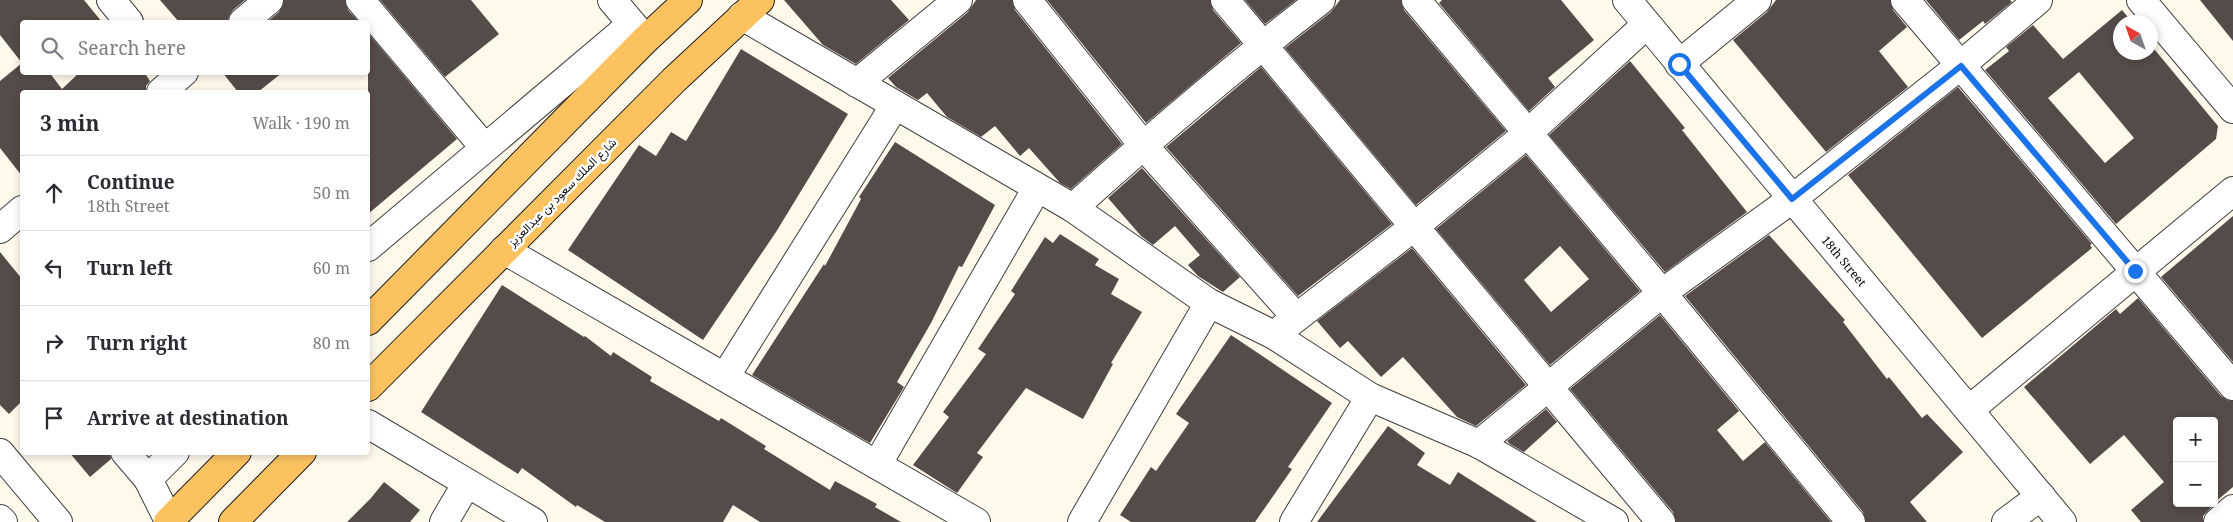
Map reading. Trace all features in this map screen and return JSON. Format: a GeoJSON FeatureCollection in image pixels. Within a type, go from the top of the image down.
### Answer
{"type":"FeatureCollection","features":[{"type":"Feature","properties":{"kind":"main road"},"geometry":{"type":"LineString","coordinates":[[370,314],[639,32],[688,0]]}},
{"type":"Feature","properties":{"kind":"main road","name":"شارع الملك سعود بن عبدالعزيز"},"geometry":{"type":"LineString","coordinates":[[370,385],[674,80],[751,8]]}},
{"type":"Feature","properties":{"kind":"main road"},"geometry":{"type":"LineString","coordinates":[[168,521],[235,455]]}},
{"type":"Feature","properties":{"kind":"main road"},"geometry":{"type":"LineString","coordinates":[[233,522],[299,455]]}},
{"type":"Feature","properties":{"kind":"street"},"geometry":{"type":"LineString","coordinates":[[110,0],[127,20]]}},
{"type":"Feature","properties":{"kind":"street"},"geometry":{"type":"LineString","coordinates":[[245,20],[269,0]]}},
{"type":"Feature","properties":{"kind":"street"},"geometry":{"type":"LineString","coordinates":[[360,0],[484,147]]}},
{"type":"Feature","properties":{"kind":"street"},"geometry":{"type":"LineString","coordinates":[[370,244],[484,147],[639,32],[612,0]]}},
{"type":"Feature","properties":{"kind":"street"},"geometry":{"type":"LineString","coordinates":[[857,83],[958,0]]}},
{"type":"Feature","properties":{"kind":"street"},"geometry":{"type":"LineString","coordinates":[[1027,0],[1143,145],[1296,317]]}},
{"type":"Feature","properties":{"kind":"street"},"geometry":{"type":"LineString","coordinates":[[1225,0],[1661,522]]}},
{"type":"Feature","properties":{"kind":"street"},"geometry":{"type":"LineString","coordinates":[[1073,208],[1143,145],[1263,45],[1321,0]]}},
{"type":"Feature","properties":{"kind":"street"},"geometry":{"type":"LineString","coordinates":[[1416,0],[1851,522]]}},
{"type":"Feature","properties":{"kind":"street","name":"18th Street"},"geometry":{"type":"LineString","coordinates":[[1627,0],[2062,522]]}},
{"type":"Feature","properties":{"kind":"street"},"geometry":{"type":"LineString","coordinates":[[1679,64],[1757,0]]}},
{"type":"Feature","properties":{"kind":"street"},"geometry":{"type":"LineString","coordinates":[[1905,0],[2233,386]]}},
{"type":"Feature","properties":{"kind":"street"},"geometry":{"type":"LineString","coordinates":[[1479,444],[1662,293],[1792,199],[1961,66],[2038,0]]}},
{"type":"Feature","properties":{"kind":"street"},"geometry":{"type":"LineString","coordinates":[[2141,0],[2233,109]]}},
{"type":"Feature","properties":{"kind":"street"},"geometry":{"type":"LineString","coordinates":[[751,8],[857,83],[1073,208],[1209,303],[1274,335],[1370,396],[1479,444],[1614,522]]}},
{"type":"Feature","properties":{"kind":"street"},"geometry":{"type":"LineString","coordinates":[[1274,335],[1415,226],[1527,134],[1646,25]]}},
{"type":"Feature","properties":{"kind":"street"},"geometry":{"type":"LineString","coordinates":[[726,377],[895,105]]}},
{"type":"Feature","properties":{"kind":"street"},"geometry":{"type":"LineString","coordinates":[[877,465],[1038,188]]}},
{"type":"Feature","properties":{"kind":"street"},"geometry":{"type":"LineString","coordinates":[[1969,410],[2233,191]]}},
{"type":"Feature","properties":{"kind":"street"},"geometry":{"type":"LineString","coordinates":[[0,230],[20,212]]}},
{"type":"Feature","properties":{"kind":"street"},"geometry":{"type":"LineString","coordinates":[[504,250],[976,522]]}},
{"type":"Feature","properties":{"kind":"street"},"geometry":{"type":"LineString","coordinates":[[1082,522],[1209,303]]}},
{"type":"Feature","properties":{"kind":"street"},"geometry":{"type":"LineString","coordinates":[[1294,522],[1370,396]]}},
{"type":"Feature","properties":{"kind":"street"},"geometry":{"type":"LineString","coordinates":[[370,425],[532,522]]}},
{"type":"Feature","properties":{"kind":"street"},"geometry":{"type":"LineString","coordinates":[[0,453],[58,522]]}},
{"type":"Feature","properties":{"kind":"street"},"geometry":{"type":"LineString","coordinates":[[128,455],[148,479],[168,521]]}},
{"type":"Feature","properties":{"kind":"street"},"geometry":{"type":"LineString","coordinates":[[148,479],[173,455]]}},
{"type":"Feature","properties":{"kind":"street"},"geometry":{"type":"LineString","coordinates":[[444,522],[467,483]]}},
{"type":"Feature","properties":{"kind":"street"},"geometry":{"type":"LineString","coordinates":[[2006,522],[2041,496]]}},
{"type":"Feature","properties":{"kind":"street"},"geometry":{"type":"LineString","coordinates":[[2218,522],[2233,509]]}},
{"type":"Feature","properties":{"kind":"street"},"geometry":{"type":"LineString","coordinates":[[0,519],[3,522]]}},
{"type":"Feature","properties":{"kind":"building"},"geometry":{"type":"Polygon","coordinates":[[[0,0],[84,0],[100,20],[20,20],[20,60],[0,35],[0,0]]]}},
{"type":"Feature","properties":{"kind":"building"},"geometry":{"type":"Polygon","coordinates":[[[160,0],[245,0],[233,10],[228,20],[177,20],[160,0]]]}},
{"type":"Feature","properties":{"kind":"building"},"geometry":{"type":"Polygon","coordinates":[[[284,0],[345,0],[348,10],[357,20],[269,20],[279,12],[284,0]]]}},
{"type":"Feature","properties":{"kind":"building"},"geometry":{"type":"Polygon","coordinates":[[[380,0],[471,0],[499,34],[445,77],[380,0]]]}},
{"type":"Feature","properties":{"kind":"building"},"geometry":{"type":"Polygon","coordinates":[[[784,0],[891,0],[909,20],[856,64],[823,45],[784,0]]]}},
{"type":"Feature","properties":{"kind":"building"},"geometry":{"type":"Polygon","coordinates":[[[976,0],[1012,0],[1015,10],[1122,144],[1071,189],[1060,183],[1029,148],[1020,156],[995,126],[981,137],[947,117],[927,93],[918,100],[896,87],[888,78],[968,12],[976,0]]]}},
{"type":"Feature","properties":{"kind":"building"},"geometry":{"type":"Polygon","coordinates":[[[1047,0],[1210,0],[1213,10],[1241,43],[1146,123],[1047,0]]]}},
{"type":"Feature","properties":{"kind":"building"},"geometry":{"type":"Polygon","coordinates":[[[1245,0],[1296,0],[1265,24],[1245,0]]]}},
{"type":"Feature","properties":{"kind":"building"},"geometry":{"type":"Polygon","coordinates":[[[1340,0],[1401,0],[1404,10],[1506,131],[1416,205],[1285,48],[1331,12],[1340,0]]]}},
{"type":"Feature","properties":{"kind":"building"},"geometry":{"type":"Polygon","coordinates":[[[1442,0],[1561,0],[1594,40],[1548,78],[1555,87],[1529,111],[1439,3],[1442,0]]]}},
{"type":"Feature","properties":{"kind":"building"},"geometry":{"type":"Polygon","coordinates":[[[1776,0],[1890,0],[1893,10],[1907,27],[1879,51],[1908,87],[1826,152],[1733,40],[1767,12],[1776,0]]]}},
{"type":"Feature","properties":{"kind":"building"},"geometry":{"type":"Polygon","coordinates":[[[1926,0],[2010,0],[2012,2],[1985,24],[1983,21],[1959,40],[1926,0]]]}},
{"type":"Feature","properties":{"kind":"building"},"geometry":{"type":"Polygon","coordinates":[[[2200,0],[2233,0],[2233,41],[2200,0]]]}},
{"type":"Feature","properties":{"kind":"building"},"geometry":{"type":"Polygon","coordinates":[[[2122,10],[2126,15],[2116,15],[2122,10]]]}},
{"type":"Feature","properties":{"kind":"building"},"geometry":{"type":"Polygon","coordinates":[[[2113,17],[2113,60],[2158,60],[2158,54],[2218,126],[2216,139],[2116,224],[1985,70],[2009,51],[2006,47],[2033,25],[2063,59],[2113,17]],[[2079,72],[2048,98],[2105,163],[2134,138],[2079,72]]]}},
{"type":"Feature","properties":{"kind":"building"},"geometry":{"type":"Polygon","coordinates":[[[370,35],[457,139],[370,212],[370,90],[368,90],[370,35]]]}},
{"type":"Feature","properties":{"kind":"building"},"geometry":{"type":"Polygon","coordinates":[[[741,49],[848,114],[776,232],[703,340],[568,250],[639,145],[656,156],[671,132],[686,141],[741,49]]]}},
{"type":"Feature","properties":{"kind":"building"},"geometry":{"type":"Polygon","coordinates":[[[1630,61],[1685,128],[1682,130],[1747,212],[1665,272],[1549,135],[1630,61]]]}},
{"type":"Feature","properties":{"kind":"building"},"geometry":{"type":"Polygon","coordinates":[[[20,65],[20,75],[51,75],[62,89],[77,75],[146,75],[150,81],[146,86],[146,90],[20,90],[20,173],[0,148],[0,81],[20,65]]]}},
{"type":"Feature","properties":{"kind":"building"},"geometry":{"type":"Polygon","coordinates":[[[1261,67],[1392,224],[1298,296],[1166,147],[1261,67]]]}},
{"type":"Feature","properties":{"kind":"building"},"geometry":{"type":"Polygon","coordinates":[[[224,75],[279,75],[260,90],[236,90],[224,75]]]}},
{"type":"Feature","properties":{"kind":"building"},"geometry":{"type":"Polygon","coordinates":[[[1958,87],[2092,244],[2090,245],[2092,248],[1982,338],[1848,175],[1958,87]]]}},
{"type":"Feature","properties":{"kind":"building"},"geometry":{"type":"Polygon","coordinates":[[[895,142],[995,205],[962,267],[959,266],[931,323],[897,382],[904,387],[870,443],[752,375],[824,264],[825,266],[861,199],[859,197],[895,142]]]}},
{"type":"Feature","properties":{"kind":"building"},"geometry":{"type":"Polygon","coordinates":[[[1526,155],[1640,291],[1550,365],[1436,229],[1526,155]],[[1560,246],[1524,280],[1551,312],[1589,279],[1560,246]]]}},
{"type":"Feature","properties":{"kind":"building"},"geometry":{"type":"Polygon","coordinates":[[[1142,168],[1240,277],[1223,292],[1198,276],[1188,265],[1200,255],[1175,226],[1153,245],[1141,236],[1108,198],[1142,168]]]}},
{"type":"Feature","properties":{"kind":"building"},"geometry":{"type":"Polygon","coordinates":[[[2233,216],[2233,362],[2161,277],[2233,216]]]}},
{"type":"Feature","properties":{"kind":"building"},"geometry":{"type":"Polygon","coordinates":[[[1060,234],[1099,259],[1095,265],[1119,279],[1111,294],[1142,312],[1111,363],[1113,364],[1083,419],[1026,388],[977,453],[983,457],[957,493],[913,465],[949,417],[943,412],[986,354],[978,349],[1015,294],[1011,291],[1045,237],[1053,243],[1060,234]]]}},
{"type":"Feature","properties":{"kind":"building"},"geometry":{"type":"Polygon","coordinates":[[[1769,235],[1845,320],[1843,322],[1887,379],[1889,377],[1922,418],[1927,414],[1963,452],[1910,502],[1927,522],[1866,522],[1863,512],[1685,296],[1769,235]]]}},
{"type":"Feature","properties":{"kind":"building"},"geometry":{"type":"Polygon","coordinates":[[[1412,248],[1526,385],[1476,426],[1457,417],[1403,357],[1381,377],[1348,341],[1340,348],[1317,321],[1412,248]]]}},
{"type":"Feature","properties":{"kind":"building"},"geometry":{"type":"Polygon","coordinates":[[[0,252],[20,277],[20,403],[9,414],[0,405],[0,252]]]}},
{"type":"Feature","properties":{"kind":"building"},"geometry":{"type":"Polygon","coordinates":[[[502,285],[585,336],[611,356],[613,352],[652,377],[650,381],[719,421],[721,418],[766,446],[764,449],[830,490],[835,481],[877,504],[875,507],[901,522],[760,522],[733,505],[723,522],[605,522],[577,505],[576,507],[522,468],[518,474],[421,412],[502,285]]]}},
{"type":"Feature","properties":{"kind":"building"},"geometry":{"type":"Polygon","coordinates":[[[2138,298],[2221,396],[2233,401],[2233,487],[2218,500],[2218,417],[2173,417],[2173,507],[2211,507],[2203,516],[2203,522],[2141,522],[2131,510],[2164,482],[2124,435],[2090,464],[2024,387],[2116,309],[2120,314],[2138,298]]]}},
{"type":"Feature","properties":{"kind":"building"},"geometry":{"type":"Polygon","coordinates":[[[1660,315],[1739,411],[1717,430],[1743,461],[1765,442],[1831,522],[1676,522],[1673,512],[1570,389],[1660,315]]]}},
{"type":"Feature","properties":{"kind":"building"},"geometry":{"type":"Polygon","coordinates":[[[1231,335],[1332,403],[1288,467],[1292,469],[1255,522],[1131,522],[1120,515],[1151,467],[1156,471],[1189,423],[1176,414],[1231,335]]]}},
{"type":"Feature","properties":{"kind":"building"},"geometry":{"type":"Polygon","coordinates":[[[1546,409],[1557,422],[1524,452],[1507,441],[1546,409]]]}},
{"type":"Feature","properties":{"kind":"building"},"geometry":{"type":"Polygon","coordinates":[[[1388,426],[1425,453],[1417,465],[1450,485],[1458,472],[1537,522],[1317,522],[1388,426]]]}},
{"type":"Feature","properties":{"kind":"building"},"geometry":{"type":"Polygon","coordinates":[[[72,455],[110,455],[111,459],[90,477],[72,455]]]}},
{"type":"Feature","properties":{"kind":"building"},"geometry":{"type":"Polygon","coordinates":[[[384,482],[420,510],[410,522],[347,522],[371,498],[384,482]]]}},
{"type":"Feature","properties":{"kind":"route"},"geometry":{"type":"LineString","coordinates":[[1679,64],[1792,199],[1961,66],[2135,271]]}}]}
